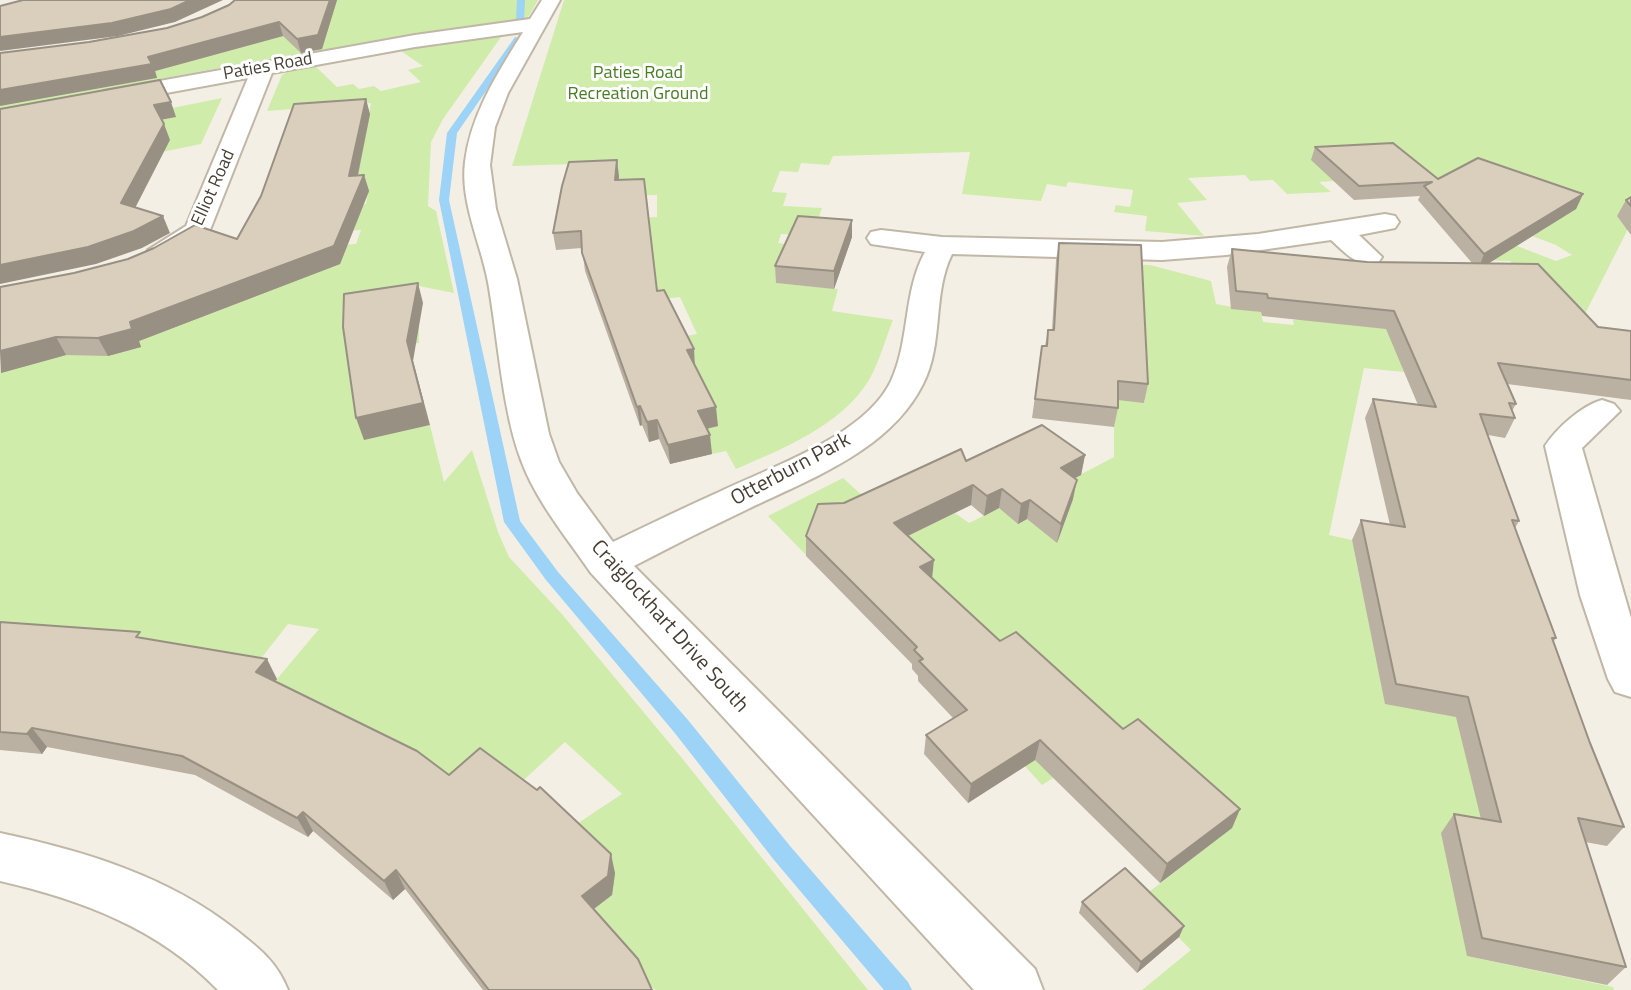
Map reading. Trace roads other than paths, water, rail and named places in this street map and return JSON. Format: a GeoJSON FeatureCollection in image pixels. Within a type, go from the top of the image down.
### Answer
{"type":"FeatureCollection","features":[{"type":"Feature","properties":{"kind":"street","name":"Paties Road"},"geometry":{"type":"LineString","coordinates":[[87,101],[415,41],[544,12]]}},
{"type":"Feature","properties":{"kind":"street","name":"Craiglockhart Drive South"},"geometry":{"type":"LineString","coordinates":[[544,12],[497,93],[483,127],[477,165],[483,209],[502,279],[531,434],[540,462],[561,499],[606,563],[1014,990]]}},
{"type":"Feature","properties":{"kind":"street","name":"Elliot Road"},"geometry":{"type":"LineString","coordinates":[[132,265],[173,248],[198,229],[244,118],[261,73],[259,68]]}},
{"type":"Feature","properties":{"kind":"street"},"geometry":{"type":"LineString","coordinates":[[881,238],[942,246],[983,244],[1108,252],[1177,251],[1338,231],[1385,222]]}},
{"type":"Feature","properties":{"kind":"street"},"geometry":{"type":"LineString","coordinates":[[1338,231],[1368,257]]}},
{"type":"Feature","properties":{"kind":"street","name":"Otterburn Park"},"geometry":{"type":"LineString","coordinates":[[606,563],[816,462],[868,428],[891,406],[907,384],[923,326],[932,261],[942,246]]}},
{"type":"Feature","properties":{"kind":"street"},"geometry":{"type":"LineString","coordinates":[[1602,411],[1563,446],[1601,595],[1631,678]]}},
{"type":"Feature","properties":{"kind":"street"},"geometry":{"type":"LineString","coordinates":[[0,857],[62,869],[124,891],[182,922],[234,963],[258,990]]}},
{"type":"Feature","properties":{"kind":"waterway"},"geometry":{"type":"LineString","coordinates":[[520,20],[521,0]]}},
{"type":"Feature","properties":{"kind":"waterway"},"geometry":{"type":"LineString","coordinates":[[518,39],[452,133],[444,200],[512,522],[552,576],[681,726],[782,853],[900,990]]}},
{"type":"Feature","properties":{"kind":"park label","name":"Paties Road Recreation Ground"},"geometry":{"type":"Point","coordinates":[638,84]}}]}
